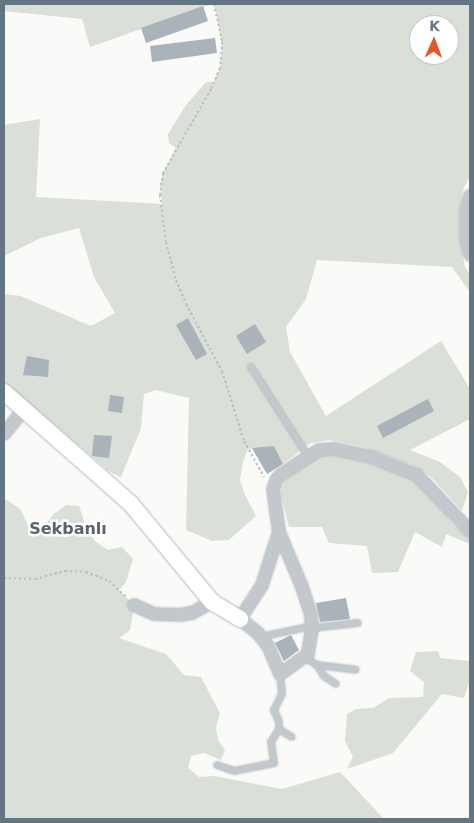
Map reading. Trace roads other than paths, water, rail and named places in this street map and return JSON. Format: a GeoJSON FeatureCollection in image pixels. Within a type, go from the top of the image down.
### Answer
{"type":"FeatureCollection","features":[{"type":"Feature","properties":{"kind":"street"},"geometry":{"type":"LineString","coordinates":[[470,196],[466,210],[466,231],[470,255]]}},
{"type":"Feature","properties":{"kind":"street"},"geometry":{"type":"LineString","coordinates":[[4,392],[131,504],[212,602],[240,619],[268,646],[280,674],[305,658],[310,648],[312,627],[302,587],[279,532],[273,489],[277,479],[282,474],[308,456],[326,449],[348,451],[411,472],[430,487],[470,531]]}},
{"type":"Feature","properties":{"kind":"street"},"geometry":{"type":"LineString","coordinates":[[4,434],[24,410]]}},
{"type":"Feature","properties":{"kind":"street"},"geometry":{"type":"LineString","coordinates":[[240,619],[262,585],[279,532]]}},
{"type":"Feature","properties":{"kind":"street"},"geometry":{"type":"LineString","coordinates":[[134,605],[154,614],[179,615],[192,613],[212,602]]}},
{"type":"Feature","properties":{"kind":"lane"},"geometry":{"type":"LineString","coordinates":[[251,367],[308,456]]}},
{"type":"Feature","properties":{"kind":"lane"},"geometry":{"type":"LineString","coordinates":[[260,637],[312,627],[358,623]]}},
{"type":"Feature","properties":{"kind":"lane"},"geometry":{"type":"LineString","coordinates":[[305,658],[318,666],[356,670]]}},
{"type":"Feature","properties":{"kind":"lane"},"geometry":{"type":"LineString","coordinates":[[318,666],[324,676],[336,684]]}},
{"type":"Feature","properties":{"kind":"lane"},"geometry":{"type":"LineString","coordinates":[[217,765],[234,771],[274,763],[271,742],[279,729],[279,722],[274,710],[282,694],[280,674]]}},
{"type":"Feature","properties":{"kind":"lane"},"geometry":{"type":"LineString","coordinates":[[279,729],[292,737]]}},
{"type":"Feature","properties":{"kind":"district","name":"Sekbanlı"},"geometry":{"type":"Point","coordinates":[68,529]}}]}
